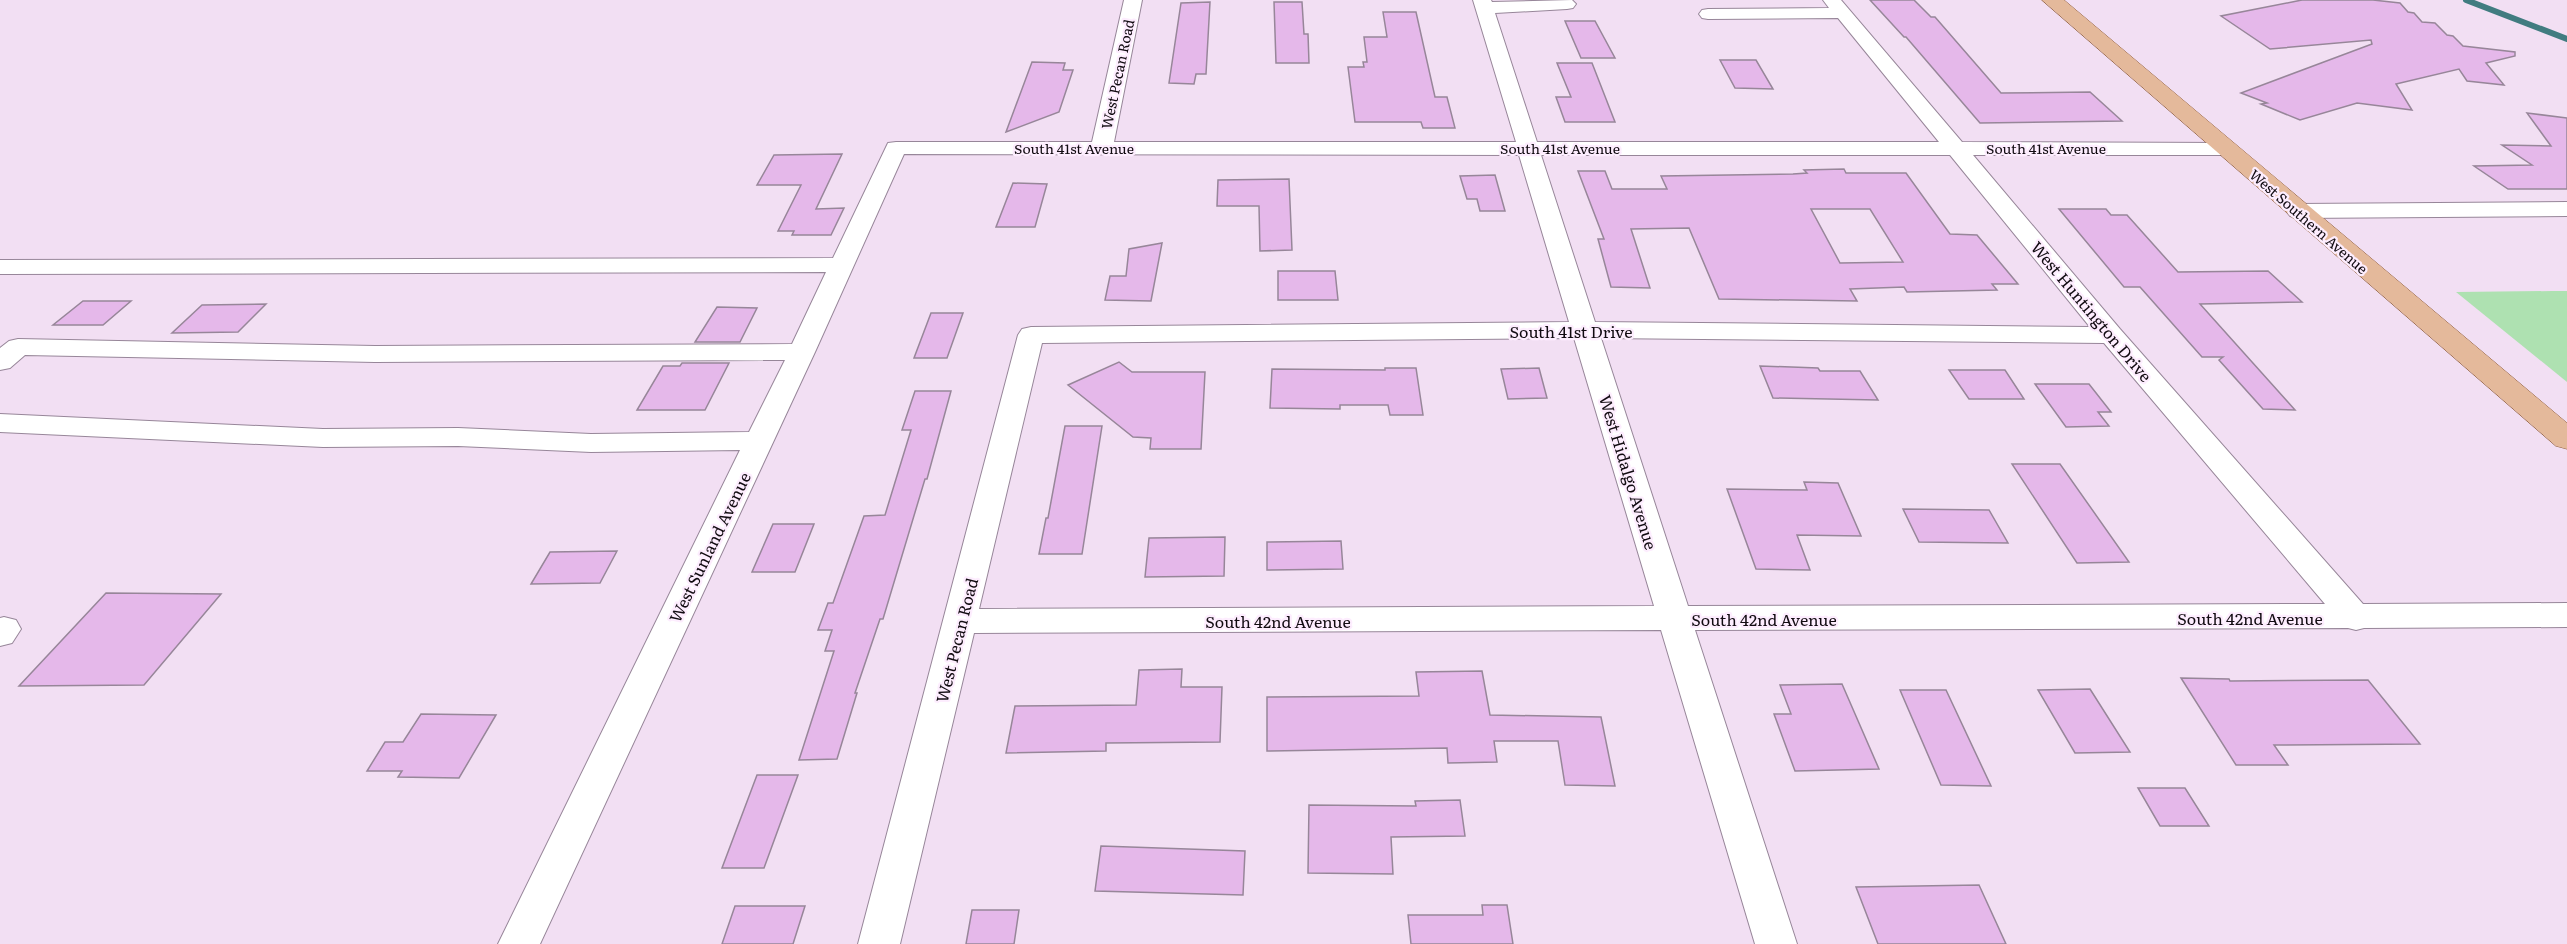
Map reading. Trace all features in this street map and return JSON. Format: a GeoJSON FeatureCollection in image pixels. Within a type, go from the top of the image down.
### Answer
{"type":"FeatureCollection","features":[{"type":"Feature","properties":{"kind":"main road","name":"West Southern Avenue"},"geometry":{"type":"LineString","coordinates":[[2052,0],[2567,439]]}},
{"type":"Feature","properties":{"kind":"street","name":"West Pecan Road"},"geometry":{"type":"LineString","coordinates":[[1102,147],[1133,0]]}},
{"type":"Feature","properties":{"kind":"street"},"geometry":{"type":"LineString","coordinates":[[1483,4],[1568,4]]}},
{"type":"Feature","properties":{"kind":"street","name":"West Hidalgo Avenue"},"geometry":{"type":"LineString","coordinates":[[1483,4],[1776,944]]}},
{"type":"Feature","properties":{"kind":"street"},"geometry":{"type":"LineString","coordinates":[[1708,14],[1837,6]]}},
{"type":"Feature","properties":{"kind":"street","name":"West Huntington Drive"},"geometry":{"type":"LineString","coordinates":[[1837,6],[2111,335],[2356,618]]}},
{"type":"Feature","properties":{"kind":"street","name":"South 41st Avenue"},"geometry":{"type":"LineString","coordinates":[[896,148],[2225,149]]}},
{"type":"Feature","properties":{"kind":"street","name":"West Sunland Avenue"},"geometry":{"type":"LineString","coordinates":[[519,944],[802,351],[896,148]]}},
{"type":"Feature","properties":{"kind":"street"},"geometry":{"type":"LineString","coordinates":[[2298,212],[2567,210]]}},
{"type":"Feature","properties":{"kind":"street"},"geometry":{"type":"LineString","coordinates":[[0,267],[842,265]]}},
{"type":"Feature","properties":{"kind":"street","name":"South 41st Drive"},"geometry":{"type":"LineString","coordinates":[[1031,335],[1586,330],[2111,335]]}},
{"type":"Feature","properties":{"kind":"street","name":"West Pecan Road"},"geometry":{"type":"LineString","coordinates":[[879,944],[1031,335]]}},
{"type":"Feature","properties":{"kind":"street"},"geometry":{"type":"LineString","coordinates":[[0,362],[18,347],[375,354],[802,351]]}},
{"type":"Feature","properties":{"kind":"street"},"geometry":{"type":"LineString","coordinates":[[0,423],[323,438],[458,437],[591,443],[759,441]]}},
{"type":"Feature","properties":{"kind":"street","name":"South 42nd Avenue"},"geometry":{"type":"LineString","coordinates":[[961,621],[2356,618],[2567,615]]}},
{"type":"Feature","properties":{"kind":"green space"},"geometry":{"type":"Polygon","coordinates":[[[2552,291],[2567,291],[2567,382],[2456,292],[2552,291]]]}},
{"type":"Feature","properties":{"kind":"building"},"geometry":{"type":"Polygon","coordinates":[[[1870,0],[1914,0],[1931,17],[1935,17],[2001,93],[2090,92],[2122,121],[1980,123],[1906,37],[1870,0]]]}},
{"type":"Feature","properties":{"kind":"building"},"geometry":{"type":"Polygon","coordinates":[[[2302,0],[2373,0],[2400,3],[2422,22],[2435,23],[2463,46],[2515,52],[2515,56],[2486,63],[2504,85],[2467,81],[2459,69],[2396,84],[2412,110],[2357,103],[2300,120],[2241,93],[2372,44],[2371,40],[2270,49],[2221,16],[2302,0]]]}},
{"type":"Feature","properties":{"kind":"building"},"geometry":{"type":"Polygon","coordinates":[[[1210,2],[1206,74],[1196,74],[1194,84],[1169,83],[1181,3],[1210,2]]]}},
{"type":"Feature","properties":{"kind":"building"},"geometry":{"type":"Polygon","coordinates":[[[1274,2],[1302,2],[1304,34],[1308,34],[1309,63],[1276,63],[1274,2]]]}},
{"type":"Feature","properties":{"kind":"building"},"geometry":{"type":"Polygon","coordinates":[[[1383,12],[1416,12],[1435,97],[1447,97],[1455,128],[1423,128],[1421,122],[1355,122],[1348,67],[1364,67],[1363,62],[1367,62],[1364,37],[1387,37],[1383,12]]]}},
{"type":"Feature","properties":{"kind":"building"},"geometry":{"type":"Polygon","coordinates":[[[1565,21],[1595,21],[1615,58],[1581,58],[1565,21]]]}},
{"type":"Feature","properties":{"kind":"building"},"geometry":{"type":"Polygon","coordinates":[[[1720,60],[1756,60],[1773,89],[1735,88],[1720,60]]]}},
{"type":"Feature","properties":{"kind":"building"},"geometry":{"type":"Polygon","coordinates":[[[1032,62],[1065,63],[1063,70],[1073,70],[1059,112],[1006,132],[1032,62]]]}},
{"type":"Feature","properties":{"kind":"building"},"geometry":{"type":"Polygon","coordinates":[[[1557,63],[1592,63],[1615,122],[1565,122],[1556,97],[1571,97],[1557,63]]]}},
{"type":"Feature","properties":{"kind":"building"},"geometry":{"type":"Polygon","coordinates":[[[2527,113],[2567,118],[2567,189],[2508,189],[2474,166],[2532,165],[2502,145],[2551,146],[2527,113]]]}},
{"type":"Feature","properties":{"kind":"building"},"geometry":{"type":"Polygon","coordinates":[[[842,154],[816,209],[844,208],[831,235],[792,235],[794,231],[778,231],[801,185],[757,185],[774,155],[842,154]]]}},
{"type":"Feature","properties":{"kind":"building"},"geometry":{"type":"Polygon","coordinates":[[[1844,169],[1846,173],[1906,173],[1950,234],[1977,235],[2018,284],[1992,284],[1997,290],[1907,292],[1904,287],[1850,289],[1857,301],[1719,299],[1689,228],[1631,229],[1650,288],[1611,287],[1598,239],[1604,239],[1578,171],[1605,171],[1612,189],[1667,189],[1661,176],[1807,173],[1804,170],[1844,169]],[[1811,209],[1840,263],[1903,262],[1870,209],[1811,209]]]}},
{"type":"Feature","properties":{"kind":"building"},"geometry":{"type":"Polygon","coordinates":[[[1495,175],[1505,211],[1480,211],[1477,199],[1467,199],[1460,176],[1495,175]]]}},
{"type":"Feature","properties":{"kind":"building"},"geometry":{"type":"Polygon","coordinates":[[[1289,179],[1292,250],[1260,251],[1259,206],[1217,206],[1218,180],[1289,179]]]}},
{"type":"Feature","properties":{"kind":"building"},"geometry":{"type":"Polygon","coordinates":[[[1013,183],[1047,184],[1035,227],[996,227],[1013,183]]]}},
{"type":"Feature","properties":{"kind":"building"},"geometry":{"type":"Polygon","coordinates":[[[2059,209],[2106,209],[2111,215],[2127,215],[2178,272],[2268,271],[2302,302],[2200,304],[2295,410],[2263,409],[2219,360],[2223,357],[2202,357],[2140,287],[2124,287],[2059,209]]]}},
{"type":"Feature","properties":{"kind":"building"},"geometry":{"type":"Polygon","coordinates":[[[1162,243],[1151,301],[1105,300],[1110,276],[1126,276],[1129,249],[1162,243]]]}},
{"type":"Feature","properties":{"kind":"building"},"geometry":{"type":"Polygon","coordinates":[[[1278,271],[1335,271],[1338,300],[1278,300],[1278,271]]]}},
{"type":"Feature","properties":{"kind":"building"},"geometry":{"type":"Polygon","coordinates":[[[83,301],[131,301],[103,325],[53,325],[83,301]]]}},
{"type":"Feature","properties":{"kind":"building"},"geometry":{"type":"Polygon","coordinates":[[[266,304],[238,332],[172,333],[202,305],[266,304]]]}},
{"type":"Feature","properties":{"kind":"building"},"geometry":{"type":"Polygon","coordinates":[[[717,307],[757,308],[740,342],[695,342],[717,307]]]}},
{"type":"Feature","properties":{"kind":"building"},"geometry":{"type":"Polygon","coordinates":[[[931,313],[963,313],[947,358],[914,358],[931,313]]]}},
{"type":"Feature","properties":{"kind":"building"},"geometry":{"type":"Polygon","coordinates":[[[1119,362],[1132,372],[1205,372],[1201,449],[1150,449],[1151,438],[1133,437],[1068,385],[1119,362]]]}},
{"type":"Feature","properties":{"kind":"building"},"geometry":{"type":"Polygon","coordinates":[[[682,363],[729,363],[705,410],[637,410],[663,366],[680,366],[682,363]]]}},
{"type":"Feature","properties":{"kind":"building"},"geometry":{"type":"Polygon","coordinates":[[[1760,366],[1818,368],[1820,371],[1860,371],[1878,400],[1773,398],[1760,366]]]}},
{"type":"Feature","properties":{"kind":"building"},"geometry":{"type":"Polygon","coordinates":[[[1385,368],[1416,368],[1423,415],[1390,415],[1388,405],[1340,405],[1340,409],[1270,408],[1272,369],[1385,370],[1385,368]]]}},
{"type":"Feature","properties":{"kind":"building"},"geometry":{"type":"Polygon","coordinates":[[[1539,368],[1547,398],[1508,399],[1501,369],[1539,368]]]}},
{"type":"Feature","properties":{"kind":"building"},"geometry":{"type":"Polygon","coordinates":[[[1949,370],[2005,370],[2024,399],[1969,399],[1949,370]]]}},
{"type":"Feature","properties":{"kind":"building"},"geometry":{"type":"Polygon","coordinates":[[[2035,384],[2089,384],[2111,412],[2098,412],[2109,426],[2066,427],[2035,384]]]}},
{"type":"Feature","properties":{"kind":"building"},"geometry":{"type":"Polygon","coordinates":[[[915,391],[951,391],[927,479],[925,479],[883,619],[880,619],[855,693],[857,693],[837,759],[799,760],[834,651],[825,651],[832,630],[818,630],[828,603],[833,603],[864,516],[885,515],[911,430],[902,430],[915,391]]]}},
{"type":"Feature","properties":{"kind":"building"},"geometry":{"type":"Polygon","coordinates":[[[1065,426],[1102,426],[1082,554],[1039,554],[1046,518],[1048,518],[1065,426]]]}},
{"type":"Feature","properties":{"kind":"building"},"geometry":{"type":"Polygon","coordinates":[[[2012,464],[2060,464],[2129,562],[2077,563],[2012,464]]]}},
{"type":"Feature","properties":{"kind":"building"},"geometry":{"type":"Polygon","coordinates":[[[1804,482],[1838,483],[1861,536],[1797,535],[1810,570],[1756,569],[1727,489],[1807,490],[1804,482]]]}},
{"type":"Feature","properties":{"kind":"building"},"geometry":{"type":"Polygon","coordinates":[[[1903,509],[1989,510],[2008,543],[1919,542],[1903,509]]]}},
{"type":"Feature","properties":{"kind":"building"},"geometry":{"type":"Polygon","coordinates":[[[773,524],[814,524],[795,572],[752,572],[773,524]]]}},
{"type":"Feature","properties":{"kind":"building"},"geometry":{"type":"Polygon","coordinates":[[[1225,537],[1224,576],[1145,577],[1149,538],[1225,537]]]}},
{"type":"Feature","properties":{"kind":"building"},"geometry":{"type":"Polygon","coordinates":[[[1341,541],[1343,569],[1267,570],[1267,542],[1341,541]]]}},
{"type":"Feature","properties":{"kind":"building"},"geometry":{"type":"Polygon","coordinates":[[[617,551],[600,583],[531,584],[550,552],[617,551]]]}},
{"type":"Feature","properties":{"kind":"building"},"geometry":{"type":"Polygon","coordinates":[[[106,593],[221,594],[144,685],[19,686],[106,593]]]}},
{"type":"Feature","properties":{"kind":"building"},"geometry":{"type":"Polygon","coordinates":[[[1182,669],[1181,687],[1222,687],[1220,742],[1106,743],[1106,751],[1006,753],[1015,706],[1136,705],[1139,670],[1182,669]]]}},
{"type":"Feature","properties":{"kind":"building"},"geometry":{"type":"Polygon","coordinates":[[[1482,671],[1490,715],[1601,717],[1615,786],[1565,785],[1558,741],[1494,741],[1497,762],[1448,763],[1447,748],[1267,751],[1267,697],[1419,696],[1416,672],[1482,671]]]}},
{"type":"Feature","properties":{"kind":"building"},"geometry":{"type":"Polygon","coordinates":[[[2181,678],[2229,679],[2230,681],[2368,680],[2420,744],[2274,745],[2288,765],[2236,765],[2181,678]]]}},
{"type":"Feature","properties":{"kind":"building"},"geometry":{"type":"Polygon","coordinates":[[[1842,684],[1879,769],[1795,771],[1774,714],[1791,714],[1780,685],[1842,684]]]}},
{"type":"Feature","properties":{"kind":"building"},"geometry":{"type":"Polygon","coordinates":[[[2090,689],[2130,752],[2075,753],[2038,690],[2090,689]]]}},
{"type":"Feature","properties":{"kind":"building"},"geometry":{"type":"Polygon","coordinates":[[[1900,690],[1946,690],[1991,786],[1941,785],[1900,690]]]}},
{"type":"Feature","properties":{"kind":"building"},"geometry":{"type":"Polygon","coordinates":[[[421,714],[496,715],[459,778],[398,777],[402,771],[367,771],[385,742],[403,742],[421,714]]]}},
{"type":"Feature","properties":{"kind":"building"},"geometry":{"type":"Polygon","coordinates":[[[757,775],[798,775],[764,868],[722,868],[757,775]]]}},
{"type":"Feature","properties":{"kind":"building"},"geometry":{"type":"Polygon","coordinates":[[[2138,788],[2185,788],[2209,826],[2160,826],[2138,788]]]}},
{"type":"Feature","properties":{"kind":"building"},"geometry":{"type":"Polygon","coordinates":[[[1460,800],[1465,836],[1391,837],[1393,874],[1308,873],[1309,805],[1416,806],[1415,801],[1460,800]]]}},
{"type":"Feature","properties":{"kind":"building"},"geometry":{"type":"Polygon","coordinates":[[[1101,846],[1245,851],[1243,895],[1095,891],[1101,846]]]}},
{"type":"Feature","properties":{"kind":"building"},"geometry":{"type":"Polygon","coordinates":[[[1979,885],[2006,944],[1878,944],[1856,887],[1979,885]]]}},
{"type":"Feature","properties":{"kind":"building"},"geometry":{"type":"Polygon","coordinates":[[[1482,905],[1507,905],[1513,944],[1411,944],[1408,915],[1483,915],[1482,905]]]}},
{"type":"Feature","properties":{"kind":"building"},"geometry":{"type":"Polygon","coordinates":[[[735,906],[805,906],[793,944],[722,944],[735,906]]]}},
{"type":"Feature","properties":{"kind":"building"},"geometry":{"type":"Polygon","coordinates":[[[972,910],[1019,910],[1014,944],[966,944],[972,910]]]}},
{"type":"Feature","properties":{"kind":"waterway"},"geometry":{"type":"LineString","coordinates":[[2466,0],[2567,39]]}}]}
